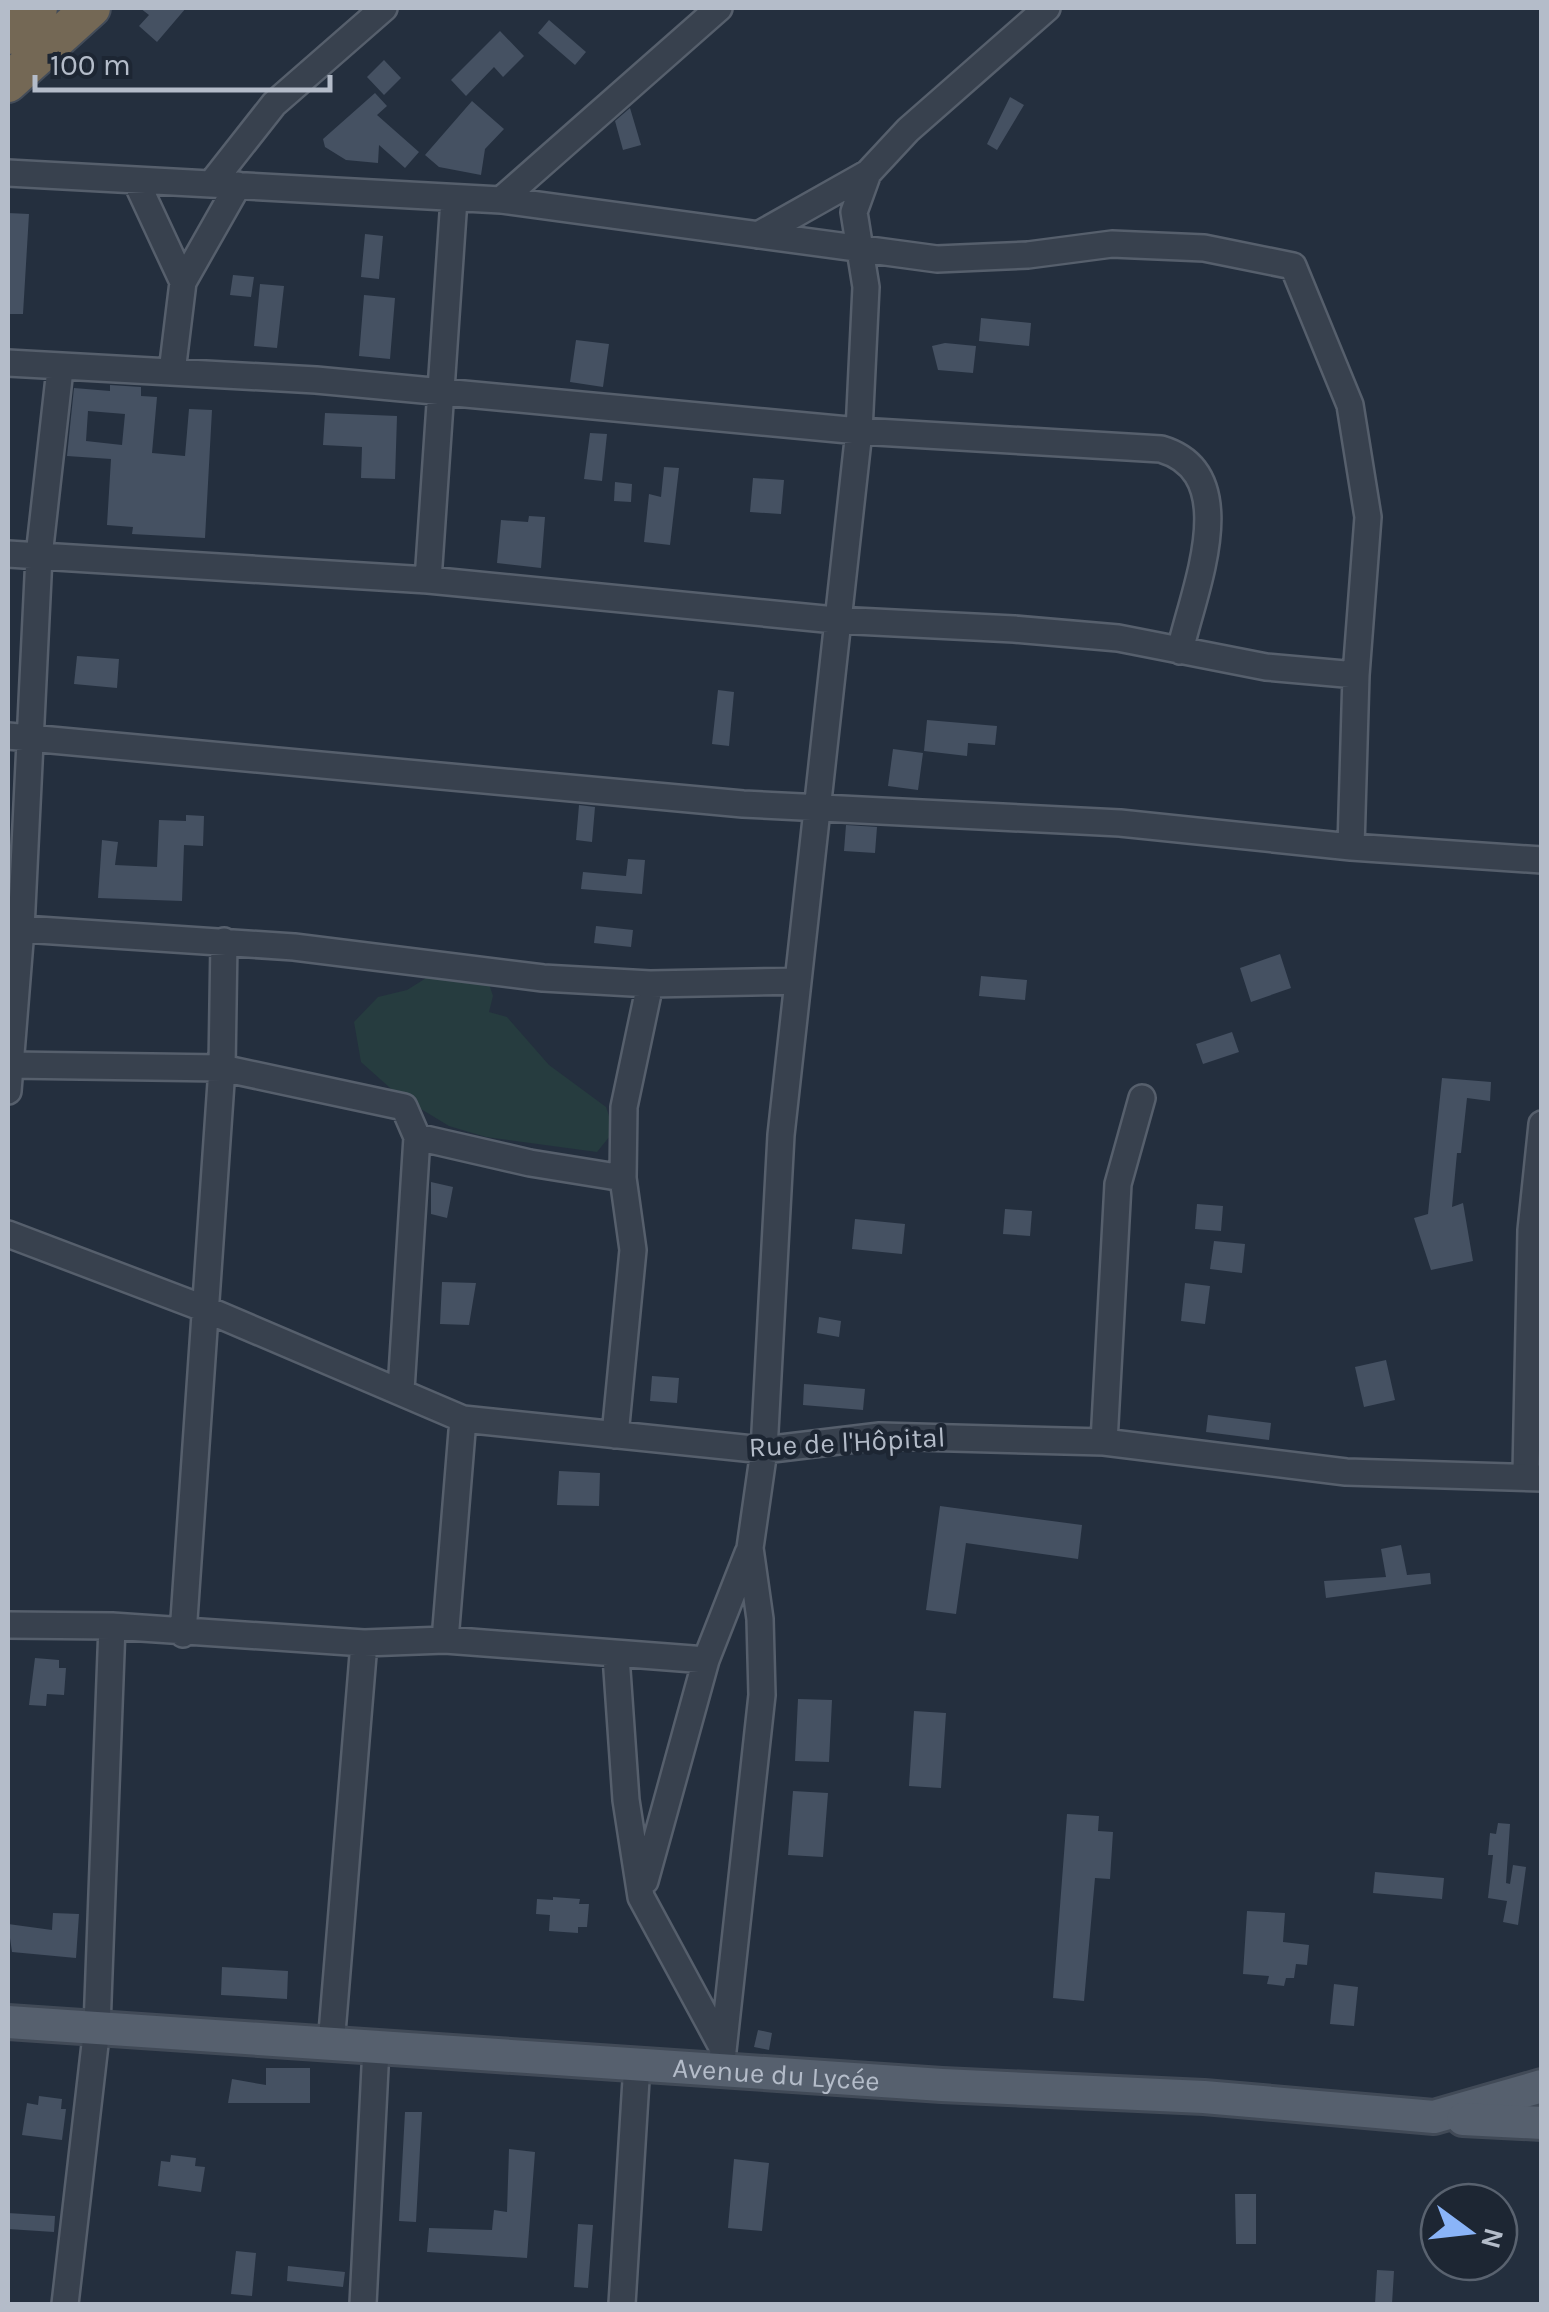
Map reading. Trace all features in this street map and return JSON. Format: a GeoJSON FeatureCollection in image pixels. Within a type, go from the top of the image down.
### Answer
{"type":"FeatureCollection","features":[{"type":"Feature","properties":{"kind":"highway"},"geometry":{"type":"LineString","coordinates":[[8,34],[38,8]]}},
{"type":"Feature","properties":{"kind":"highway"},"geometry":{"type":"LineString","coordinates":[[8,83],[91,8]]}},
{"type":"Feature","properties":{"kind":"main road","name":"Avenue du Lycée"},"geometry":{"type":"LineString","coordinates":[[8,2022],[637,2064],[721,2057],[942,2085],[1204,2096],[1434,2117],[1542,2086]]}},
{"type":"Feature","properties":{"kind":"main road"},"geometry":{"type":"LineString","coordinates":[[1434,2117],[1542,2124]]}},
{"type":"Feature","properties":{"kind":"street"},"geometry":{"type":"LineString","coordinates":[[211,184],[274,104],[384,8]]}},
{"type":"Feature","properties":{"kind":"street"},"geometry":{"type":"LineString","coordinates":[[501,200],[719,8]]}},
{"type":"Feature","properties":{"kind":"street"},"geometry":{"type":"LineString","coordinates":[[758,235],[868,173],[908,130],[1048,8]]}},
{"type":"Feature","properties":{"kind":"street"},"geometry":{"type":"LineString","coordinates":[[641,1898],[706,1660],[750,1548],[764,1450],[780,1134],[859,431],[866,287],[854,212],[868,173]]}},
{"type":"Feature","properties":{"kind":"street"},"geometry":{"type":"LineString","coordinates":[[8,174],[501,200],[862,252],[975,260],[1112,244],[1178,246],[1240,253],[1293,266],[1316,330],[1338,372],[1359,444],[1368,517],[1356,675],[1352,847]]}},
{"type":"Feature","properties":{"kind":"street"},"geometry":{"type":"LineString","coordinates":[[136,181],[184,282]]}},
{"type":"Feature","properties":{"kind":"street"},"geometry":{"type":"LineString","coordinates":[[172,372],[184,282],[238,185]]}},
{"type":"Feature","properties":{"kind":"street"},"geometry":{"type":"LineString","coordinates":[[428,580],[454,199]]}},
{"type":"Feature","properties":{"kind":"street"},"geometry":{"type":"LineString","coordinates":[[8,362],[60,369],[172,372],[440,391],[859,431],[1161,449],[1186,458],[1207,491],[1209,519],[1180,650]]}},
{"type":"Feature","properties":{"kind":"street"},"geometry":{"type":"LineString","coordinates":[[8,1091],[18,736],[60,369]]}},
{"type":"Feature","properties":{"kind":"street"},"geometry":{"type":"LineString","coordinates":[[8,554],[428,580],[835,620],[1014,628],[1118,638],[1266,667],[1356,675]]}},
{"type":"Feature","properties":{"kind":"street"},"geometry":{"type":"LineString","coordinates":[[18,736],[815,809],[1120,822],[1352,847],[1542,860]]}},
{"type":"Feature","properties":{"kind":"street"},"geometry":{"type":"LineString","coordinates":[[14,929],[224,941],[544,978],[650,984],[797,981]]}},
{"type":"Feature","properties":{"kind":"street"},"geometry":{"type":"LineString","coordinates":[[184,1634],[222,1068],[224,941]]}},
{"type":"Feature","properties":{"kind":"street"},"geometry":{"type":"LineString","coordinates":[[615,1435],[633,1250],[622,1178],[624,1107],[650,984]]}},
{"type":"Feature","properties":{"kind":"street"},"geometry":{"type":"LineString","coordinates":[[10,1064],[222,1068],[404,1107],[417,1137],[401,1390]]}},
{"type":"Feature","properties":{"kind":"street"},"geometry":{"type":"LineString","coordinates":[[1104,1442],[1118,1184],[1142,1098]]}},
{"type":"Feature","properties":{"kind":"street"},"geometry":{"type":"LineString","coordinates":[[1534,1476],[1532,1230],[1542,1124]]}},
{"type":"Feature","properties":{"kind":"street"},"geometry":{"type":"LineString","coordinates":[[417,1137],[530,1164],[622,1178]]}},
{"type":"Feature","properties":{"kind":"street","name":"Rue de l'Hôpital"},"geometry":{"type":"LineString","coordinates":[[8,1234],[203,1308],[463,1419],[764,1450],[880,1436],[1104,1442],[1346,1472],[1534,1476]]}},
{"type":"Feature","properties":{"kind":"street"},"geometry":{"type":"LineString","coordinates":[[446,1640],[463,1419]]}},
{"type":"Feature","properties":{"kind":"street"},"geometry":{"type":"LineString","coordinates":[[721,2057],[742,1903],[762,1695],[760,1619],[750,1548]]}},
{"type":"Feature","properties":{"kind":"street"},"geometry":{"type":"LineString","coordinates":[[8,1625],[112,1626],[184,1634],[364,1643],[446,1640],[706,1660]]}},
{"type":"Feature","properties":{"kind":"street"},"geometry":{"type":"LineString","coordinates":[[65,2304],[97,2027],[112,1626]]}},
{"type":"Feature","properties":{"kind":"street"},"geometry":{"type":"LineString","coordinates":[[331,2045],[364,1643]]}},
{"type":"Feature","properties":{"kind":"street"},"geometry":{"type":"LineString","coordinates":[[616,1656],[626,1800],[641,1898],[721,2057]]}},
{"type":"Feature","properties":{"kind":"street"},"geometry":{"type":"LineString","coordinates":[[363,2304],[376,2048]]}},
{"type":"Feature","properties":{"kind":"street"},"geometry":{"type":"LineString","coordinates":[[622,2304],[637,2064]]}},
{"type":"Feature","properties":{"kind":"green space"},"geometry":{"type":"Polygon","coordinates":[[[439,970],[488,981],[493,996],[489,1012],[507,1017],[549,1065],[606,1107],[614,1131],[597,1152],[486,1137],[449,1126],[398,1095],[361,1062],[354,1022],[378,997],[407,990],[439,970]]]}},
{"type":"Feature","properties":{"kind":"building"},"geometry":{"type":"Polygon","coordinates":[[[140,8],[186,8],[157,42],[139,26],[149,15],[140,8]]]}},
{"type":"Feature","properties":{"kind":"building"},"geometry":{"type":"Polygon","coordinates":[[[549,20],[586,52],[575,65],[538,33],[549,20]]]}},
{"type":"Feature","properties":{"kind":"building"},"geometry":{"type":"Polygon","coordinates":[[[500,31],[524,56],[503,77],[494,67],[466,96],[451,80],[500,31]]]}},
{"type":"Feature","properties":{"kind":"building"},"geometry":{"type":"Polygon","coordinates":[[[384,60],[401,78],[384,95],[367,77],[384,60]]]}},
{"type":"Feature","properties":{"kind":"building"},"geometry":{"type":"Polygon","coordinates":[[[375,93],[387,106],[377,115],[419,152],[405,168],[379,145],[378,163],[346,160],[325,147],[323,139],[375,93]]]}},
{"type":"Feature","properties":{"kind":"building"},"geometry":{"type":"Polygon","coordinates":[[[1010,97],[1024,105],[997,150],[987,144],[1010,97]]]}},
{"type":"Feature","properties":{"kind":"building"},"geometry":{"type":"Polygon","coordinates":[[[472,101],[504,129],[485,149],[481,175],[439,167],[425,155],[472,101]]]}},
{"type":"Feature","properties":{"kind":"building"},"geometry":{"type":"Polygon","coordinates":[[[630,108],[641,145],[623,150],[615,121],[630,108]]]}},
{"type":"Feature","properties":{"kind":"building"},"geometry":{"type":"Polygon","coordinates":[[[8,213],[29,214],[23,314],[8,314],[8,213]]]}},
{"type":"Feature","properties":{"kind":"building"},"geometry":{"type":"Polygon","coordinates":[[[365,234],[383,236],[379,279],[361,277],[365,234]]]}},
{"type":"Feature","properties":{"kind":"building"},"geometry":{"type":"Polygon","coordinates":[[[233,275],[254,277],[251,297],[230,295],[233,275]]]}},
{"type":"Feature","properties":{"kind":"building"},"geometry":{"type":"Polygon","coordinates":[[[260,284],[284,286],[277,348],[254,346],[260,284]]]}},
{"type":"Feature","properties":{"kind":"building"},"geometry":{"type":"Polygon","coordinates":[[[364,295],[395,298],[390,359],[359,356],[364,295]]]}},
{"type":"Feature","properties":{"kind":"building"},"geometry":{"type":"Polygon","coordinates":[[[981,318],[1031,323],[1029,346],[979,341],[981,318]]]}},
{"type":"Feature","properties":{"kind":"building"},"geometry":{"type":"Polygon","coordinates":[[[576,340],[609,344],[603,387],[570,382],[576,340]]]}},
{"type":"Feature","properties":{"kind":"building"},"geometry":{"type":"Polygon","coordinates":[[[932,346],[976,346],[973,373],[938,370],[932,346]]]}},
{"type":"Feature","properties":{"kind":"building"},"geometry":{"type":"Polygon","coordinates":[[[110,385],[141,387],[141,396],[157,397],[152,453],[185,456],[189,409],[212,410],[205,538],[132,534],[133,527],[107,525],[111,459],[67,456],[74,388],[110,391],[110,385]],[[88,411],[86,441],[122,445],[125,414],[88,411]]]}},
{"type":"Feature","properties":{"kind":"building"},"geometry":{"type":"Polygon","coordinates":[[[325,413],[397,416],[395,479],[361,478],[362,447],[323,445],[325,413]]]}},
{"type":"Feature","properties":{"kind":"building"},"geometry":{"type":"Polygon","coordinates":[[[590,433],[607,434],[602,481],[584,479],[590,433]]]}},
{"type":"Feature","properties":{"kind":"building"},"geometry":{"type":"Polygon","coordinates":[[[664,467],[679,468],[670,545],[644,542],[649,494],[661,497],[664,467]]]}},
{"type":"Feature","properties":{"kind":"building"},"geometry":{"type":"Polygon","coordinates":[[[753,478],[784,480],[781,514],[750,512],[753,478]]]}},
{"type":"Feature","properties":{"kind":"building"},"geometry":{"type":"Polygon","coordinates":[[[615,482],[632,484],[631,502],[614,501],[615,482]]]}},
{"type":"Feature","properties":{"kind":"building"},"geometry":{"type":"Polygon","coordinates":[[[529,516],[545,517],[541,568],[497,563],[501,520],[528,522],[529,516]]]}},
{"type":"Feature","properties":{"kind":"building"},"geometry":{"type":"Polygon","coordinates":[[[77,656],[119,659],[117,688],[74,684],[77,656]]]}},
{"type":"Feature","properties":{"kind":"building"},"geometry":{"type":"Polygon","coordinates":[[[718,690],[734,692],[729,746],[712,744],[718,690]]]}},
{"type":"Feature","properties":{"kind":"building"},"geometry":{"type":"Polygon","coordinates":[[[927,720],[997,726],[995,745],[968,743],[967,756],[924,751],[927,720]]]}},
{"type":"Feature","properties":{"kind":"building"},"geometry":{"type":"Polygon","coordinates":[[[893,749],[923,753],[918,790],[888,786],[893,749]]]}},
{"type":"Feature","properties":{"kind":"building"},"geometry":{"type":"Polygon","coordinates":[[[579,805],[595,807],[592,842],[576,840],[579,805]]]}},
{"type":"Feature","properties":{"kind":"building"},"geometry":{"type":"Polygon","coordinates":[[[186,815],[204,816],[203,846],[184,845],[182,901],[98,898],[102,840],[118,842],[115,865],[157,867],[159,820],[186,821],[186,815]]]}},
{"type":"Feature","properties":{"kind":"building"},"geometry":{"type":"Polygon","coordinates":[[[846,825],[877,827],[875,853],[844,851],[846,825]]]}},
{"type":"Feature","properties":{"kind":"building"},"geometry":{"type":"Polygon","coordinates":[[[628,859],[645,860],[642,894],[581,889],[583,872],[626,876],[628,859]]]}},
{"type":"Feature","properties":{"kind":"building"},"geometry":{"type":"Polygon","coordinates":[[[596,926],[633,930],[631,947],[594,943],[596,926]]]}},
{"type":"Feature","properties":{"kind":"building"},"geometry":{"type":"Polygon","coordinates":[[[1280,954],[1291,988],[1251,1002],[1240,968],[1280,954]]]}},
{"type":"Feature","properties":{"kind":"building"},"geometry":{"type":"Polygon","coordinates":[[[981,976],[1027,980],[1025,1000],[979,996],[981,976]]]}},
{"type":"Feature","properties":{"kind":"building"},"geometry":{"type":"Polygon","coordinates":[[[1232,1032],[1239,1052],[1203,1064],[1196,1044],[1232,1032]]]}},
{"type":"Feature","properties":{"kind":"building"},"geometry":{"type":"Polygon","coordinates":[[[1442,1078],[1491,1082],[1490,1101],[1467,1098],[1461,1153],[1457,1153],[1452,1207],[1463,1203],[1473,1261],[1431,1270],[1414,1218],[1428,1214],[1442,1078]]]}},
{"type":"Feature","properties":{"kind":"building"},"geometry":{"type":"Polygon","coordinates":[[[431,1182],[453,1187],[447,1218],[431,1214],[431,1182]]]}},
{"type":"Feature","properties":{"kind":"building"},"geometry":{"type":"Polygon","coordinates":[[[1197,1204],[1223,1206],[1221,1231],[1195,1229],[1197,1204]]]}},
{"type":"Feature","properties":{"kind":"building"},"geometry":{"type":"Polygon","coordinates":[[[1005,1209],[1032,1211],[1030,1236],[1003,1234],[1005,1209]]]}},
{"type":"Feature","properties":{"kind":"building"},"geometry":{"type":"Polygon","coordinates":[[[855,1219],[905,1224],[902,1254],[852,1249],[855,1219]]]}},
{"type":"Feature","properties":{"kind":"building"},"geometry":{"type":"Polygon","coordinates":[[[1214,1241],[1245,1244],[1242,1273],[1210,1269],[1214,1241]]]}},
{"type":"Feature","properties":{"kind":"building"},"geometry":{"type":"Polygon","coordinates":[[[442,1282],[476,1283],[469,1325],[440,1324],[442,1282]]]}},
{"type":"Feature","properties":{"kind":"building"},"geometry":{"type":"Polygon","coordinates":[[[1185,1283],[1210,1286],[1205,1324],[1181,1321],[1185,1283]]]}},
{"type":"Feature","properties":{"kind":"building"},"geometry":{"type":"Polygon","coordinates":[[[819,1317],[841,1321],[839,1337],[817,1333],[819,1317]]]}},
{"type":"Feature","properties":{"kind":"building"},"geometry":{"type":"Polygon","coordinates":[[[1386,1360],[1395,1400],[1364,1407],[1355,1367],[1386,1360]]]}},
{"type":"Feature","properties":{"kind":"building"},"geometry":{"type":"Polygon","coordinates":[[[652,1376],[679,1378],[677,1403],[650,1401],[652,1376]]]}},
{"type":"Feature","properties":{"kind":"building"},"geometry":{"type":"Polygon","coordinates":[[[804,1384],[865,1389],[863,1410],[803,1405],[804,1384]]]}},
{"type":"Feature","properties":{"kind":"building"},"geometry":{"type":"Polygon","coordinates":[[[1208,1415],[1271,1423],[1269,1440],[1206,1432],[1208,1415]]]}},
{"type":"Feature","properties":{"kind":"building"},"geometry":{"type":"Polygon","coordinates":[[[559,1471],[600,1473],[599,1506],[557,1505],[559,1471]]]}},
{"type":"Feature","properties":{"kind":"building"},"geometry":{"type":"Polygon","coordinates":[[[940,1506],[1082,1525],[1078,1559],[966,1543],[956,1614],[926,1610],[940,1506]]]}},
{"type":"Feature","properties":{"kind":"building"},"geometry":{"type":"Polygon","coordinates":[[[1401,1545],[1407,1575],[1430,1573],[1431,1584],[1326,1598],[1324,1581],[1386,1577],[1381,1549],[1401,1545]]]}},
{"type":"Feature","properties":{"kind":"building"},"geometry":{"type":"Polygon","coordinates":[[[35,1658],[59,1660],[59,1668],[66,1668],[64,1695],[47,1694],[46,1706],[29,1705],[35,1658]]]}},
{"type":"Feature","properties":{"kind":"building"},"geometry":{"type":"Polygon","coordinates":[[[798,1699],[832,1700],[829,1762],[795,1761],[798,1699]]]}},
{"type":"Feature","properties":{"kind":"building"},"geometry":{"type":"Polygon","coordinates":[[[914,1711],[946,1713],[941,1788],[909,1786],[914,1711]]]}},
{"type":"Feature","properties":{"kind":"building"},"geometry":{"type":"Polygon","coordinates":[[[793,1791],[828,1793],[823,1857],[788,1855],[793,1791]]]}},
{"type":"Feature","properties":{"kind":"building"},"geometry":{"type":"Polygon","coordinates":[[[1067,1814],[1099,1816],[1098,1831],[1113,1832],[1110,1879],[1095,1878],[1084,2001],[1053,1998],[1067,1814]]]}},
{"type":"Feature","properties":{"kind":"building"},"geometry":{"type":"Polygon","coordinates":[[[1498,1823],[1510,1824],[1506,1883],[1510,1884],[1513,1865],[1526,1867],[1518,1925],[1503,1922],[1507,1901],[1488,1898],[1493,1855],[1488,1855],[1490,1833],[1496,1834],[1498,1823]]]}},
{"type":"Feature","properties":{"kind":"building"},"geometry":{"type":"Polygon","coordinates":[[[1375,1872],[1444,1878],[1442,1899],[1373,1893],[1375,1872]]]}},
{"type":"Feature","properties":{"kind":"building"},"geometry":{"type":"Polygon","coordinates":[[[537,1899],[580,1899],[579,1904],[589,1904],[587,1927],[578,1927],[578,1933],[549,1931],[550,1915],[536,1914],[537,1899]]]}},
{"type":"Feature","properties":{"kind":"building"},"geometry":{"type":"Polygon","coordinates":[[[1247,1911],[1285,1913],[1283,1942],[1309,1945],[1307,1965],[1296,1964],[1294,1978],[1286,1978],[1284,1986],[1267,1984],[1269,1976],[1243,1974],[1247,1911]]]}},
{"type":"Feature","properties":{"kind":"building"},"geometry":{"type":"Polygon","coordinates":[[[53,1913],[79,1914],[76,1958],[12,1952],[8,1924],[52,1930],[53,1913]]]}},
{"type":"Feature","properties":{"kind":"building"},"geometry":{"type":"Polygon","coordinates":[[[222,1967],[288,1971],[287,1999],[221,1995],[222,1967]]]}},
{"type":"Feature","properties":{"kind":"building"},"geometry":{"type":"Polygon","coordinates":[[[1334,1984],[1358,1987],[1354,2026],[1330,2024],[1334,1984]]]}},
{"type":"Feature","properties":{"kind":"building"},"geometry":{"type":"Polygon","coordinates":[[[758,2030],[772,2033],[769,2050],[754,2047],[758,2030]]]}},
{"type":"Feature","properties":{"kind":"building"},"geometry":{"type":"Polygon","coordinates":[[[266,2068],[310,2068],[310,2103],[228,2103],[232,2079],[266,2085],[266,2068]]]}},
{"type":"Feature","properties":{"kind":"building"},"geometry":{"type":"Polygon","coordinates":[[[39,2096],[62,2099],[61,2109],[66,2109],[62,2140],[22,2135],[27,2103],[38,2105],[39,2096]]]}},
{"type":"Feature","properties":{"kind":"building"},"geometry":{"type":"Polygon","coordinates":[[[405,2112],[422,2112],[416,2222],[399,2221],[405,2112]]]}},
{"type":"Feature","properties":{"kind":"building"},"geometry":{"type":"Polygon","coordinates":[[[509,2149],[535,2152],[527,2258],[427,2252],[429,2228],[492,2230],[494,2210],[507,2212],[509,2149]]]}},
{"type":"Feature","properties":{"kind":"building"},"geometry":{"type":"Polygon","coordinates":[[[171,2155],[196,2158],[195,2166],[205,2167],[201,2192],[158,2186],[161,2161],[170,2162],[171,2155]]]}},
{"type":"Feature","properties":{"kind":"building"},"geometry":{"type":"Polygon","coordinates":[[[734,2159],[769,2163],[762,2231],[728,2228],[734,2159]]]}},
{"type":"Feature","properties":{"kind":"building"},"geometry":{"type":"Polygon","coordinates":[[[1235,2194],[1256,2194],[1256,2244],[1236,2244],[1235,2194]]]}},
{"type":"Feature","properties":{"kind":"building"},"geometry":{"type":"Polygon","coordinates":[[[8,2213],[55,2216],[54,2232],[8,2229],[8,2213]]]}},
{"type":"Feature","properties":{"kind":"building"},"geometry":{"type":"Polygon","coordinates":[[[578,2224],[593,2225],[588,2288],[574,2287],[578,2224]]]}},
{"type":"Feature","properties":{"kind":"building"},"geometry":{"type":"Polygon","coordinates":[[[236,2251],[256,2253],[252,2296],[231,2294],[236,2251]]]}},
{"type":"Feature","properties":{"kind":"building"},"geometry":{"type":"Polygon","coordinates":[[[288,2266],[345,2272],[343,2287],[287,2281],[288,2266]]]}},
{"type":"Feature","properties":{"kind":"building"},"geometry":{"type":"Polygon","coordinates":[[[1377,2270],[1394,2271],[1392,2304],[1375,2304],[1377,2270]]]}}]}
